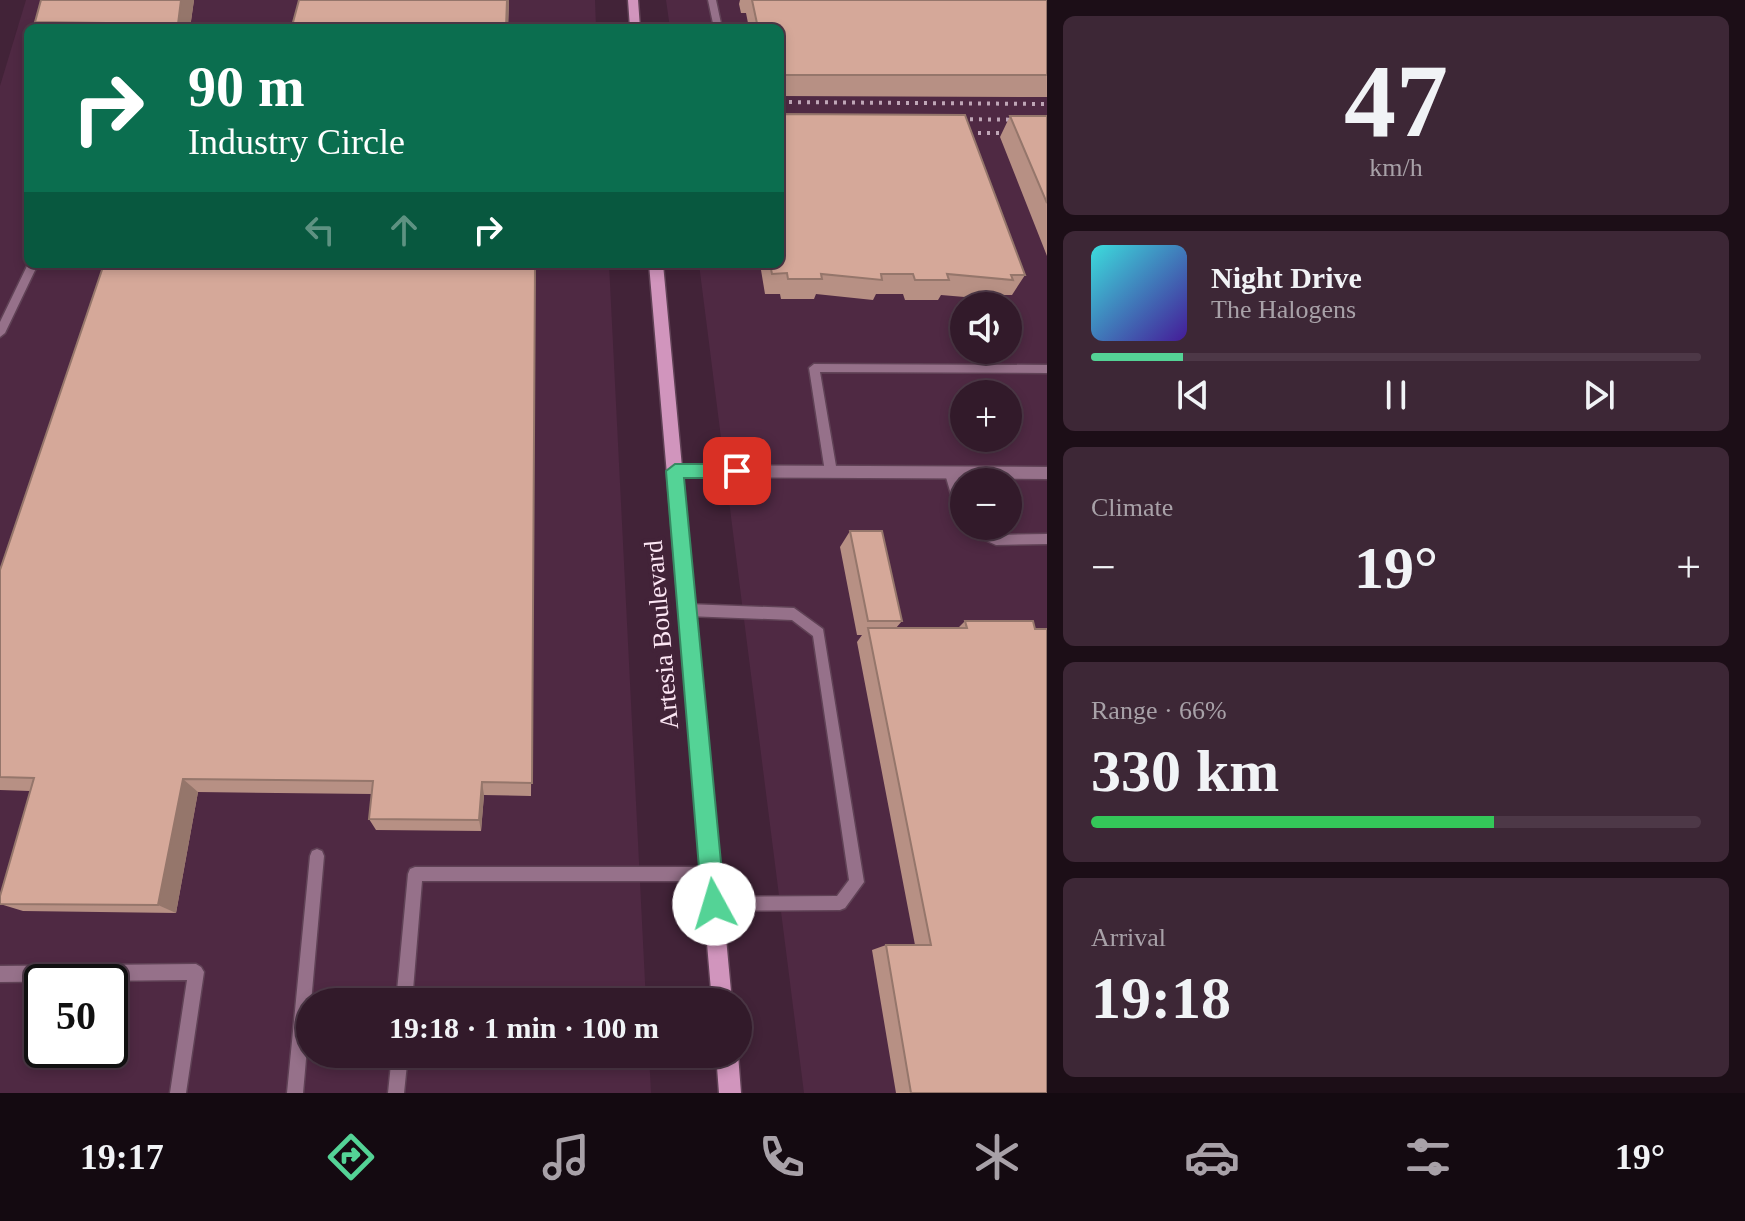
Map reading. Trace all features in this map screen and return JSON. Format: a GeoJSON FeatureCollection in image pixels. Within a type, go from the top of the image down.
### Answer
{"type":"FeatureCollection","features":[{"type":"Feature","properties":{"kind":"main road"},"geometry":{"type":"LineString","coordinates":[[633,0],[635,24]]}},
{"type":"Feature","properties":{"kind":"main road","name":"Artesia Boulevard"},"geometry":{"type":"LineString","coordinates":[[656,268],[721,988]]}},
{"type":"Feature","properties":{"kind":"main road"},"geometry":{"type":"LineString","coordinates":[[728,1068],[730,1093]]}},
{"type":"Feature","properties":{"kind":"street"},"geometry":{"type":"LineString","coordinates":[[675,471],[950,474]]}},
{"type":"Feature","properties":{"kind":"street"},"geometry":{"type":"LineString","coordinates":[[1022,473],[1047,473]]}},
{"type":"Feature","properties":{"kind":"lane"},"geometry":{"type":"LineString","coordinates":[[712,0],[717,24]]}},
{"type":"Feature","properties":{"kind":"lane"},"geometry":{"type":"LineString","coordinates":[[0,333],[31,268]]}},
{"type":"Feature","properties":{"kind":"lane"},"geometry":{"type":"LineString","coordinates":[[831,472],[814,368],[1047,369]]}},
{"type":"Feature","properties":{"kind":"lane"},"geometry":{"type":"LineString","coordinates":[[1022,539],[1047,539]]}},
{"type":"Feature","properties":{"kind":"lane"},"geometry":{"type":"LineString","coordinates":[[687,610],[794,614],[819,633],[857,882],[840,903],[714,904]]}},
{"type":"Feature","properties":{"kind":"lane"},"geometry":{"type":"LineString","coordinates":[[295,1093],[317,856]]}},
{"type":"Feature","properties":{"kind":"lane"},"geometry":{"type":"LineString","coordinates":[[405,988],[415,874],[710,874]]}},
{"type":"Feature","properties":{"kind":"lane"},"geometry":{"type":"LineString","coordinates":[[0,974],[196,972],[178,1093]]}},
{"type":"Feature","properties":{"kind":"lane"},"geometry":{"type":"LineString","coordinates":[[396,1093],[399,1068]]}},
{"type":"Feature","properties":{"kind":"shaded area"},"geometry":{"type":"Polygon","coordinates":[[[26,0],[595,0],[596,24],[24,24],[24,268],[609,268],[645,988],[296,988],[296,1068],[650,1068],[651,1093],[0,1093],[0,86],[26,0]]]}},
{"type":"Feature","properties":{"kind":"shaded area"},"geometry":{"type":"Polygon","coordinates":[[[666,0],[1047,0],[1047,1093],[804,1093],[700,268],[784,268],[784,24],[669,24],[666,0]]]}},
{"type":"Feature","properties":{"kind":"building"},"geometry":{"type":"Polygon","coordinates":[[[41,0],[181,0],[178,24],[35,22],[41,0]]]}},
{"type":"Feature","properties":{"kind":"building"},"geometry":{"type":"Polygon","coordinates":[[[299,0],[507,0],[506,24],[293,24],[299,0]]]}},
{"type":"Feature","properties":{"kind":"building"},"geometry":{"type":"Polygon","coordinates":[[[752,0],[1047,0],[1047,75],[784,75],[784,24],[757,24],[752,0]]]}},
{"type":"Feature","properties":{"kind":"building"},"geometry":{"type":"Polygon","coordinates":[[[784,114],[965,115],[1025,275],[1011,275],[1013,280],[947,274],[949,280],[915,280],[913,274],[881,274],[882,280],[821,274],[822,279],[788,279],[787,273],[772,274],[771,268],[784,268],[784,114]]]}},
{"type":"Feature","properties":{"kind":"building"},"geometry":{"type":"Polygon","coordinates":[[[1010,116],[1047,116],[1047,203],[1010,116]]]}},
{"type":"Feature","properties":{"kind":"building"},"geometry":{"type":"Polygon","coordinates":[[[103,268],[535,268],[532,783],[482,782],[479,820],[369,819],[373,781],[183,779],[158,905],[0,904],[34,778],[0,777],[0,570],[103,268]]]}},
{"type":"Feature","properties":{"kind":"building"},"geometry":{"type":"Polygon","coordinates":[[[850,531],[882,531],[902,621],[868,621],[850,531]]]}},
{"type":"Feature","properties":{"kind":"building"},"geometry":{"type":"Polygon","coordinates":[[[965,621],[1033,621],[1035,629],[1047,629],[1047,1093],[911,1093],[886,945],[931,945],[868,628],[967,628],[965,621]]]}},
{"type":"Feature","properties":{"kind":"railway"},"geometry":{"type":"LineString","coordinates":[[784,102],[1047,104]]}},
{"type":"Feature","properties":{"kind":"railway"},"geometry":{"type":"LineString","coordinates":[[943,119],[1047,120]]}},
{"type":"Feature","properties":{"kind":"railway"},"geometry":{"type":"LineString","coordinates":[[951,133],[1047,133]]}},
{"type":"Feature","properties":{"kind":"route"},"geometry":{"type":"LineString","coordinates":[[714,904],[675,471],[737,471]]}}]}
